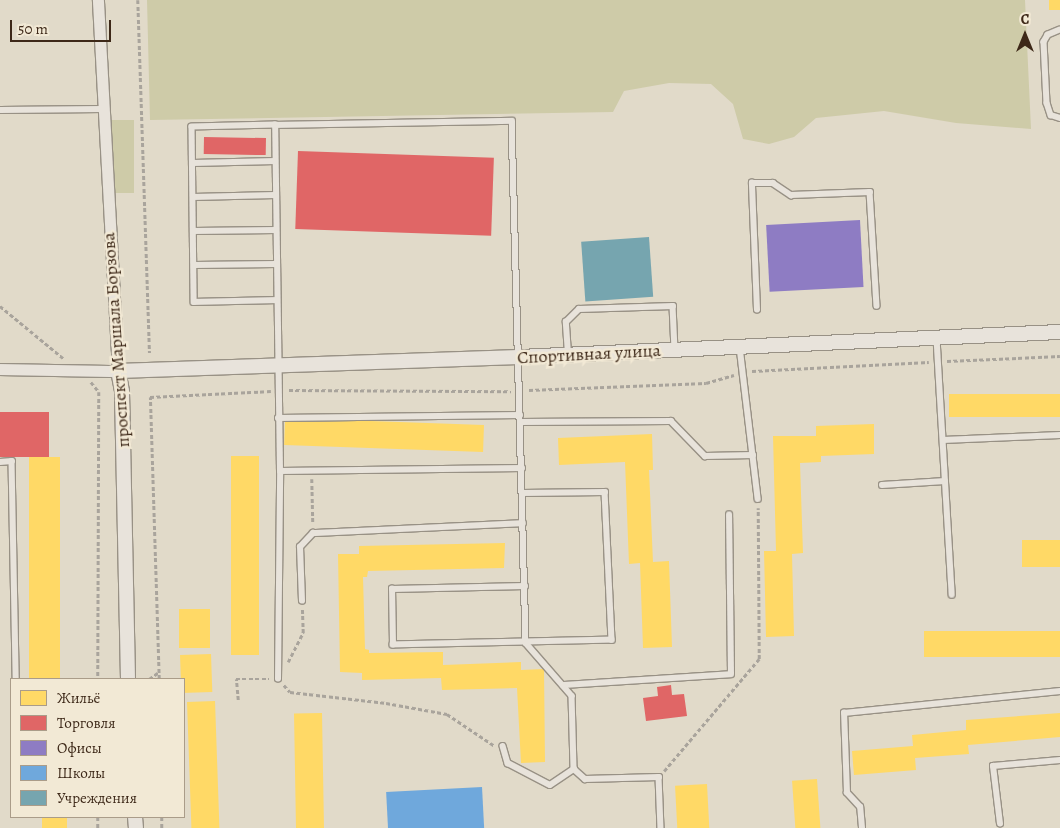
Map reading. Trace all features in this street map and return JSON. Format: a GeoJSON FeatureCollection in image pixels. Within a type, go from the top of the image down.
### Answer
{"type":"FeatureCollection","features":[{"type":"Feature","properties":{"kind":"street","name":"проспект Маршала Борзова"},"geometry":{"type":"LineString","coordinates":[[98,0],[102,109],[118,371],[122,391],[128,678]]}},
{"type":"Feature","properties":{"kind":"street","name":"Спортивная улица"},"geometry":{"type":"LineString","coordinates":[[118,371],[568,355],[1060,332]]}},
{"type":"Feature","properties":{"kind":"street"},"geometry":{"type":"LineString","coordinates":[[0,369],[81,373],[118,371]]}},
{"type":"Feature","properties":{"kind":"lane"},"geometry":{"type":"LineString","coordinates":[[1060,30],[1048,35],[1044,42],[1047,103],[1052,115],[1060,118]]}},
{"type":"Feature","properties":{"kind":"lane"},"geometry":{"type":"LineString","coordinates":[[0,110],[102,109]]}},
{"type":"Feature","properties":{"kind":"lane"},"geometry":{"type":"LineString","coordinates":[[276,300],[194,302],[192,127],[512,121],[526,642],[572,696],[574,769],[585,779],[659,777],[661,828]]}},
{"type":"Feature","properties":{"kind":"lane"},"geometry":{"type":"LineString","coordinates":[[275,124],[276,300],[280,471],[278,679]]}},
{"type":"Feature","properties":{"kind":"lane"},"geometry":{"type":"LineString","coordinates":[[193,163],[275,161]]}},
{"type":"Feature","properties":{"kind":"lane"},"geometry":{"type":"LineString","coordinates":[[757,310],[752,184],[773,183],[791,195],[870,192],[877,306]]}},
{"type":"Feature","properties":{"kind":"lane"},"geometry":{"type":"LineString","coordinates":[[193,197],[275,195]]}},
{"type":"Feature","properties":{"kind":"lane"},"geometry":{"type":"LineString","coordinates":[[193,231],[276,230]]}},
{"type":"Feature","properties":{"kind":"lane"},"geometry":{"type":"LineString","coordinates":[[194,265],[276,264]]}},
{"type":"Feature","properties":{"kind":"lane"},"geometry":{"type":"LineString","coordinates":[[568,355],[566,322],[579,309],[673,306],[675,350]]}},
{"type":"Feature","properties":{"kind":"lane"},"geometry":{"type":"LineString","coordinates":[[936,338],[952,595]]}},
{"type":"Feature","properties":{"kind":"lane"},"geometry":{"type":"LineString","coordinates":[[740,347],[758,500]]}},
{"type":"Feature","properties":{"kind":"lane"},"geometry":{"type":"LineString","coordinates":[[278,418],[520,415]]}},
{"type":"Feature","properties":{"kind":"lane"},"geometry":{"type":"LineString","coordinates":[[520,422],[671,421],[705,456],[752,455]]}},
{"type":"Feature","properties":{"kind":"lane"},"geometry":{"type":"LineString","coordinates":[[943,440],[1060,435]]}},
{"type":"Feature","properties":{"kind":"lane"},"geometry":{"type":"LineString","coordinates":[[0,462],[12,461],[16,678]]}},
{"type":"Feature","properties":{"kind":"lane"},"geometry":{"type":"LineString","coordinates":[[280,471],[522,468]]}},
{"type":"Feature","properties":{"kind":"lane"},"geometry":{"type":"LineString","coordinates":[[882,485],[945,481]]}},
{"type":"Feature","properties":{"kind":"lane"},"geometry":{"type":"LineString","coordinates":[[522,493],[605,492],[612,640],[393,645],[392,589],[524,586]]}},
{"type":"Feature","properties":{"kind":"lane"},"geometry":{"type":"LineString","coordinates":[[562,685],[731,674],[728,515]]}},
{"type":"Feature","properties":{"kind":"lane"},"geometry":{"type":"LineString","coordinates":[[302,602],[300,547],[313,533],[523,523]]}},
{"type":"Feature","properties":{"kind":"lane"},"geometry":{"type":"LineString","coordinates":[[862,828],[860,807],[847,793],[844,713],[1060,691]]}},
{"type":"Feature","properties":{"kind":"lane"},"geometry":{"type":"LineString","coordinates":[[504,746],[508,763],[550,785],[574,769]]}},
{"type":"Feature","properties":{"kind":"lane"},"geometry":{"type":"LineString","coordinates":[[1000,824],[993,766],[1060,760]]}},
{"type":"Feature","properties":{"kind":"path"},"geometry":{"type":"LineString","coordinates":[[138,0],[150,353]]}},
{"type":"Feature","properties":{"kind":"path"},"geometry":{"type":"LineString","coordinates":[[0,306],[81,373],[100,392],[98,678]]}},
{"type":"Feature","properties":{"kind":"path"},"geometry":{"type":"LineString","coordinates":[[159,678],[150,397],[278,390],[520,390],[706,383],[742,373],[1060,356]]}},
{"type":"Feature","properties":{"kind":"path"},"geometry":{"type":"LineString","coordinates":[[312,471],[313,533]]}},
{"type":"Feature","properties":{"kind":"path"},"geometry":{"type":"LineString","coordinates":[[278,679],[303,633],[302,602]]}},
{"type":"Feature","properties":{"kind":"path"},"geometry":{"type":"LineString","coordinates":[[150,678],[159,672]]}},
{"type":"Feature","properties":{"kind":"path"},"geometry":{"type":"LineString","coordinates":[[238,700],[236,679],[278,679],[290,692],[386,703],[447,714],[496,746],[504,746]]}},
{"type":"Feature","properties":{"kind":"shaded area"},"geometry":{"type":"Polygon","coordinates":[[[147,0],[1025,0],[1031,129],[956,123],[884,111],[816,118],[794,137],[769,144],[743,139],[733,104],[711,84],[669,83],[624,91],[613,112],[150,120],[147,0]]]}},
{"type":"Feature","properties":{"kind":"shaded area"},"geometry":{"type":"Polygon","coordinates":[[[111,120],[134,120],[134,193],[111,193],[111,120]]]}},
{"type":"Feature","properties":{"kind":"building: Жильё"},"geometry":{"type":"Polygon","coordinates":[[[1049,0],[1060,0],[1060,10],[1049,10],[1049,0]]]}},
{"type":"Feature","properties":{"kind":"building: Жильё"},"geometry":{"type":"Polygon","coordinates":[[[949,394],[1060,394],[1060,417],[949,417],[949,394]]]}},
{"type":"Feature","properties":{"kind":"building: Жильё"},"geometry":{"type":"Polygon","coordinates":[[[285,418],[484,425],[483,452],[284,445],[285,418]]]}},
{"type":"Feature","properties":{"kind":"building: Жильё"},"geometry":{"type":"Polygon","coordinates":[[[874,424],[874,454],[821,456],[821,462],[800,463],[803,553],[792,554],[794,636],[766,637],[764,551],[776,551],[773,436],[816,436],[816,426],[874,424]]]}},
{"type":"Feature","properties":{"kind":"building: Жильё"},"geometry":{"type":"Polygon","coordinates":[[[652,434],[653,470],[649,470],[653,562],[669,561],[672,647],[643,648],[640,563],[629,564],[625,462],[559,465],[558,438],[652,434]]]}},
{"type":"Feature","properties":{"kind":"building: Жильё"},"geometry":{"type":"Polygon","coordinates":[[[231,456],[259,456],[259,655],[231,655],[231,456]]]}},
{"type":"Feature","properties":{"kind":"building: Жильё"},"geometry":{"type":"Polygon","coordinates":[[[29,457],[60,457],[60,678],[29,678],[29,457]]]}},
{"type":"Feature","properties":{"kind":"building: Жильё"},"geometry":{"type":"Polygon","coordinates":[[[1022,540],[1060,540],[1060,567],[1022,567],[1022,540]]]}},
{"type":"Feature","properties":{"kind":"building: Жильё"},"geometry":{"type":"Polygon","coordinates":[[[505,543],[504,568],[368,571],[367,577],[363,577],[365,649],[369,650],[369,653],[443,652],[443,665],[521,662],[521,670],[544,669],[545,762],[521,763],[517,688],[442,690],[441,678],[362,680],[362,673],[340,672],[338,554],[359,554],[359,546],[505,543]]]}},
{"type":"Feature","properties":{"kind":"building: Жильё"},"geometry":{"type":"Polygon","coordinates":[[[179,609],[210,609],[210,648],[179,648],[179,609]]]}},
{"type":"Feature","properties":{"kind":"building: Жильё"},"geometry":{"type":"Polygon","coordinates":[[[924,631],[1060,631],[1060,657],[924,657],[924,631]]]}},
{"type":"Feature","properties":{"kind":"building: Жильё"},"geometry":{"type":"Polygon","coordinates":[[[211,654],[212,692],[185,693],[185,678],[181,678],[180,655],[211,654]]]}},
{"type":"Feature","properties":{"kind":"building: Жильё"},"geometry":{"type":"Polygon","coordinates":[[[215,701],[219,828],[191,828],[187,702],[215,701]]]}},
{"type":"Feature","properties":{"kind":"building: Жильё"},"geometry":{"type":"Polygon","coordinates":[[[294,713],[322,713],[324,828],[296,828],[294,713]]]}},
{"type":"Feature","properties":{"kind":"building: Жильё"},"geometry":{"type":"Polygon","coordinates":[[[1060,713],[1060,737],[968,745],[969,754],[915,758],[916,770],[854,775],[852,751],[913,746],[912,735],[966,730],[966,720],[1060,713]]]}},
{"type":"Feature","properties":{"kind":"building: Жильё"},"geometry":{"type":"Polygon","coordinates":[[[817,779],[820,828],[795,828],[792,781],[817,779]]]}},
{"type":"Feature","properties":{"kind":"building: Жильё"},"geometry":{"type":"Polygon","coordinates":[[[707,784],[709,828],[677,828],[675,786],[707,784]]]}},
{"type":"Feature","properties":{"kind":"building: Жильё"},"geometry":{"type":"Polygon","coordinates":[[[42,818],[67,818],[67,828],[42,828],[42,818]]]}},
{"type":"Feature","properties":{"kind":"building: Торговля"},"geometry":{"type":"Polygon","coordinates":[[[204,137],[266,138],[266,155],[204,154],[204,137]]]}},
{"type":"Feature","properties":{"kind":"building: Торговля"},"geometry":{"type":"Polygon","coordinates":[[[298,151],[494,158],[491,236],[295,229],[298,151]]]}},
{"type":"Feature","properties":{"kind":"building: Торговля"},"geometry":{"type":"Polygon","coordinates":[[[0,412],[49,412],[49,457],[0,457],[0,412]]]}},
{"type":"Feature","properties":{"kind":"building: Торговля"},"geometry":{"type":"Polygon","coordinates":[[[671,685],[672,695],[684,694],[687,716],[646,721],[643,698],[658,696],[657,687],[671,685]]]}},
{"type":"Feature","properties":{"kind":"building: Офисы"},"geometry":{"type":"Polygon","coordinates":[[[860,220],[864,287],[770,292],[766,225],[860,220]]]}},
{"type":"Feature","properties":{"kind":"building: Школы"},"geometry":{"type":"Polygon","coordinates":[[[482,787],[484,828],[388,828],[386,792],[482,787]]]}},
{"type":"Feature","properties":{"kind":"building: Учреждения"},"geometry":{"type":"Polygon","coordinates":[[[649,237],[653,297],[585,302],[581,242],[649,237]]]}}]}
